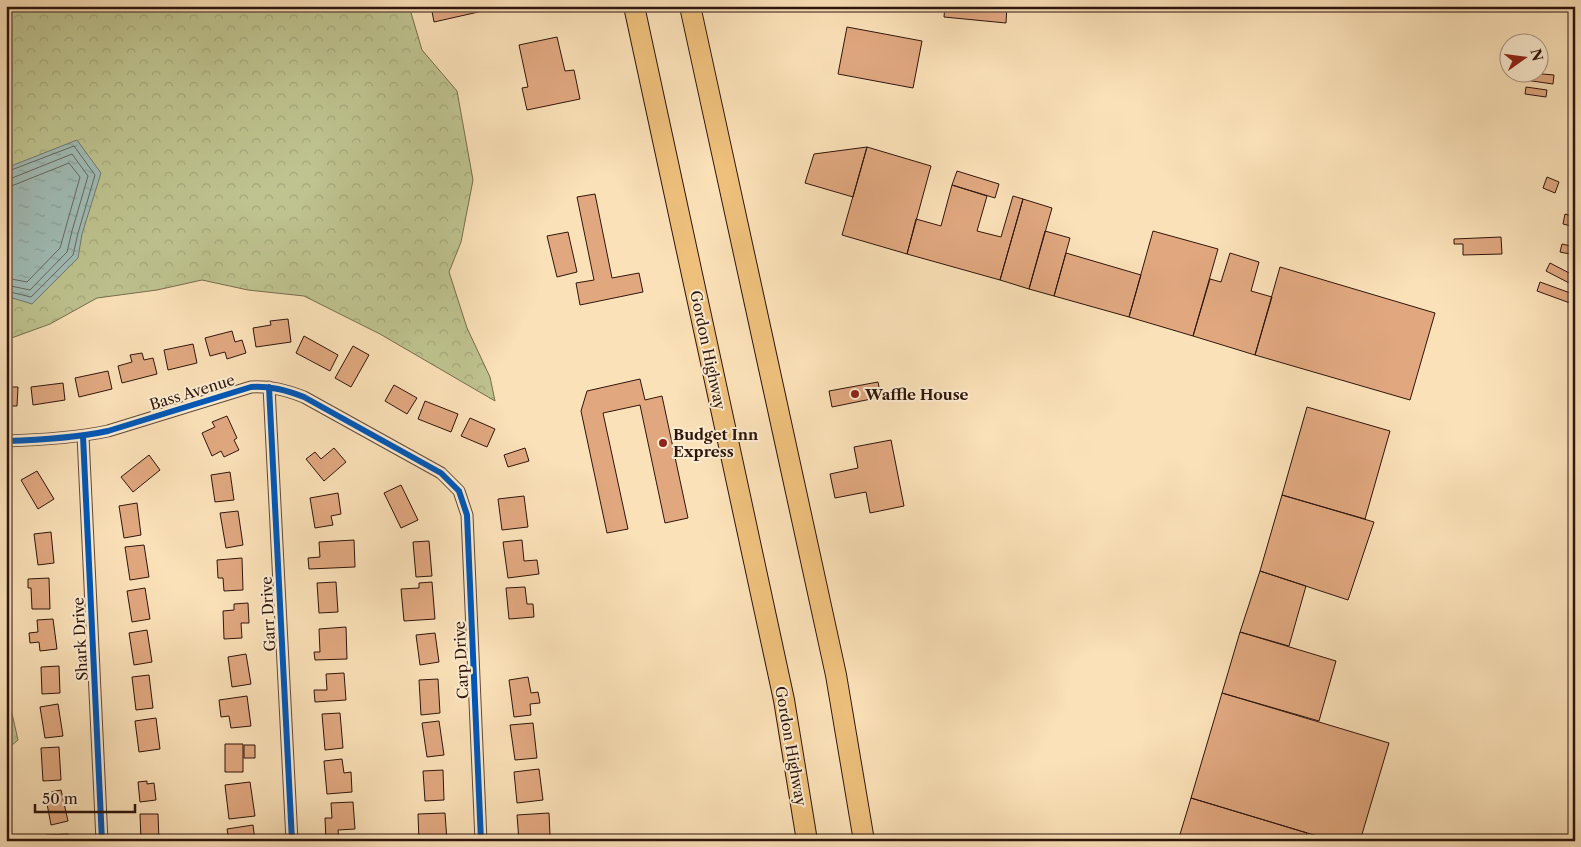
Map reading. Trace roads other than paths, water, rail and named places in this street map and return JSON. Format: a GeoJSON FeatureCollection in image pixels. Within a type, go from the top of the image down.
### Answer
{"type":"FeatureCollection","features":[{"type":"Feature","properties":{"kind":"highway","name":"Gordon Highway"},"geometry":{"type":"LineString","coordinates":[[634,6],[784,700],[807,841]]}},
{"type":"Feature","properties":{"kind":"highway"},"geometry":{"type":"LineString","coordinates":[[690,6],[832,656],[845,722],[864,841]]}},
{"type":"Feature","properties":{"kind":"street","name":"Bass Avenue"},"geometry":{"type":"LineString","coordinates":[[6,441],[53,440],[84,436],[251,387],[269,387],[284,389],[304,397],[429,465],[452,482]]}},
{"type":"Feature","properties":{"kind":"street","name":"Garr Drive"},"geometry":{"type":"LineString","coordinates":[[269,387],[292,841]]}},
{"type":"Feature","properties":{"kind":"street","name":"Shark Drive"},"geometry":{"type":"LineString","coordinates":[[84,436],[102,841]]}},
{"type":"Feature","properties":{"kind":"street","name":"Carp Drive"},"geometry":{"type":"LineString","coordinates":[[452,482],[461,496],[467,515],[481,841]]}},
{"type":"Feature","properties":{"kind":"water"},"geometry":{"type":"Polygon","coordinates":[[[77,140],[101,173],[82,234],[78,258],[32,304],[6,296],[6,168],[77,140]]]}},
{"type":"Feature","properties":{"kind":"place","name":"Waffle House"},"geometry":{"type":"Point","coordinates":[855,394]}},
{"type":"Feature","properties":{"kind":"place","name":"Budget Inn Express"},"geometry":{"type":"Point","coordinates":[663,443]}}]}
